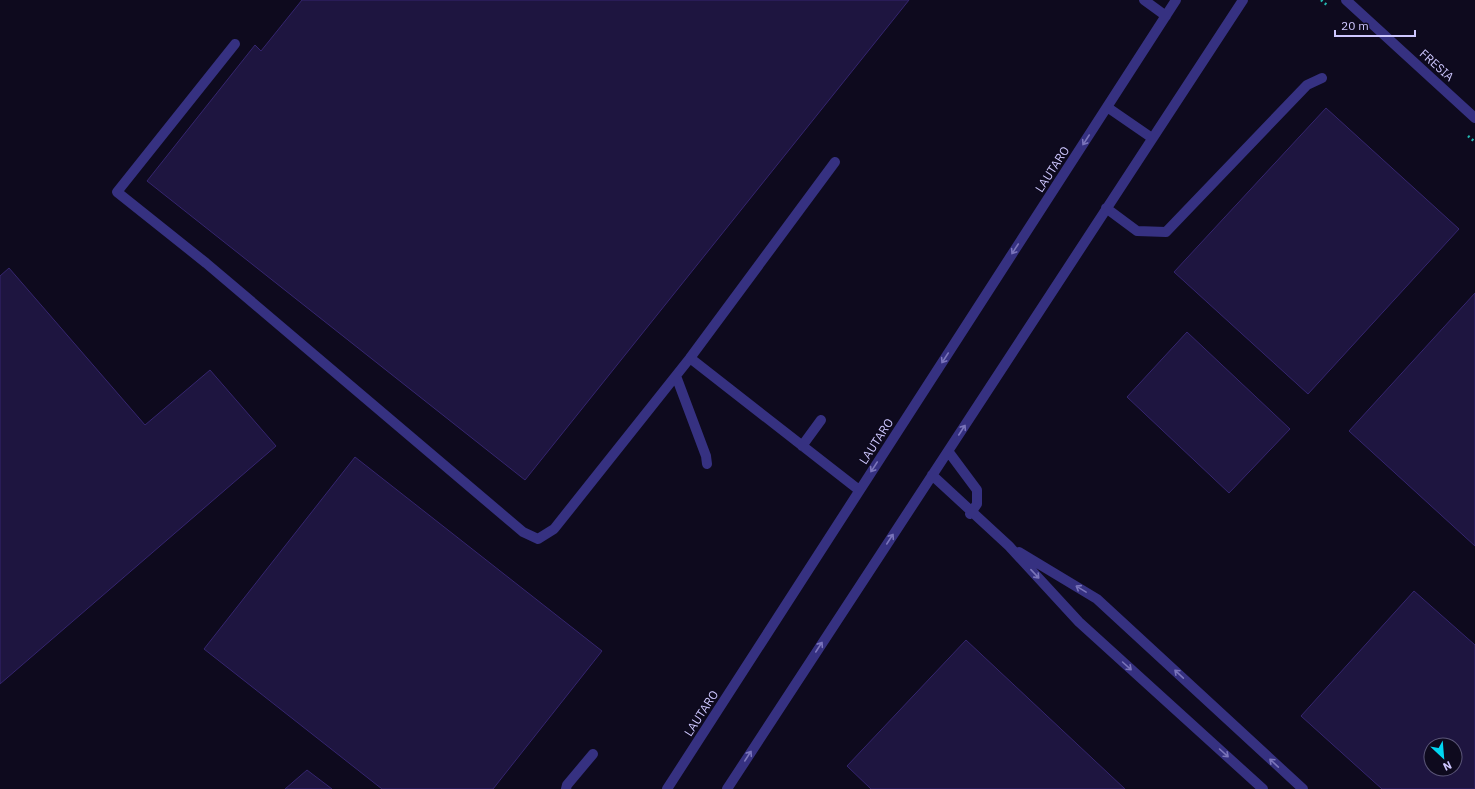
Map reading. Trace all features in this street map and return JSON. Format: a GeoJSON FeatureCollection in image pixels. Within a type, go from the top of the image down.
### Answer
{"type":"FeatureCollection","features":[{"type":"Feature","properties":{"kind":"street"},"geometry":{"type":"LineString","coordinates":[[1144,0],[1166,16]]}},
{"type":"Feature","properties":{"kind":"street","name":"LAUTARO"},"geometry":{"type":"LineString","coordinates":[[667,789],[1176,0]]}},
{"type":"Feature","properties":{"kind":"street"},"geometry":{"type":"LineString","coordinates":[[727,789],[1243,0]]}},
{"type":"Feature","properties":{"kind":"street","name":"FRESIA"},"geometry":{"type":"LineString","coordinates":[[1346,0],[1475,118]]}},
{"type":"Feature","properties":{"kind":"street"},"geometry":{"type":"LineString","coordinates":[[235,44],[117,192],[206,263],[524,532],[538,539],[554,529],[676,376],[835,162]]}},
{"type":"Feature","properties":{"kind":"street"},"geometry":{"type":"LineString","coordinates":[[1106,208],[1137,231],[1166,232],[1307,85],[1322,78]]}},
{"type":"Feature","properties":{"kind":"street"},"geometry":{"type":"LineString","coordinates":[[1107,107],[1152,138]]}},
{"type":"Feature","properties":{"kind":"street"},"geometry":{"type":"LineString","coordinates":[[690,358],[859,490]]}},
{"type":"Feature","properties":{"kind":"street"},"geometry":{"type":"LineString","coordinates":[[676,376],[706,456],[707,464]]}},
{"type":"Feature","properties":{"kind":"street"},"geometry":{"type":"LineString","coordinates":[[802,446],[821,420]]}},
{"type":"Feature","properties":{"kind":"street"},"geometry":{"type":"LineString","coordinates":[[948,451],[977,490],[977,504],[971,513]]}},
{"type":"Feature","properties":{"kind":"street"},"geometry":{"type":"LineString","coordinates":[[932,475],[971,513],[1009,546],[1079,622],[1262,789]]}},
{"type":"Feature","properties":{"kind":"street"},"geometry":{"type":"LineString","coordinates":[[1009,546],[1097,599],[1303,789]]}},
{"type":"Feature","properties":{"kind":"street"},"geometry":{"type":"LineString","coordinates":[[566,789],[566,785],[593,754]]}},
{"type":"Feature","properties":{"kind":"building"},"geometry":{"type":"Polygon","coordinates":[[[302,0],[909,0],[525,480],[147,181],[255,45],[261,51],[302,0]]]}},
{"type":"Feature","properties":{"kind":"building"},"geometry":{"type":"Polygon","coordinates":[[[1326,108],[1459,229],[1308,394],[1174,272],[1326,108]]]}},
{"type":"Feature","properties":{"kind":"building"},"geometry":{"type":"Polygon","coordinates":[[[9,268],[145,425],[210,370],[276,446],[0,684],[0,276],[9,268]]]}},
{"type":"Feature","properties":{"kind":"building"},"geometry":{"type":"Polygon","coordinates":[[[1475,293],[1475,546],[1349,431],[1475,293]]]}},
{"type":"Feature","properties":{"kind":"building"},"geometry":{"type":"Polygon","coordinates":[[[1187,332],[1290,429],[1229,493],[1127,397],[1187,332]]]}},
{"type":"Feature","properties":{"kind":"building"},"geometry":{"type":"Polygon","coordinates":[[[355,457],[602,651],[493,789],[382,789],[204,649],[355,457]]]}},
{"type":"Feature","properties":{"kind":"building"},"geometry":{"type":"Polygon","coordinates":[[[1414,591],[1475,645],[1475,789],[1382,789],[1301,716],[1414,591]]]}},
{"type":"Feature","properties":{"kind":"building"},"geometry":{"type":"Polygon","coordinates":[[[966,640],[1125,789],[871,789],[847,766],[966,640]]]}},
{"type":"Feature","properties":{"kind":"building"},"geometry":{"type":"Polygon","coordinates":[[[307,770],[332,789],[285,789],[307,770]]]}}]}
